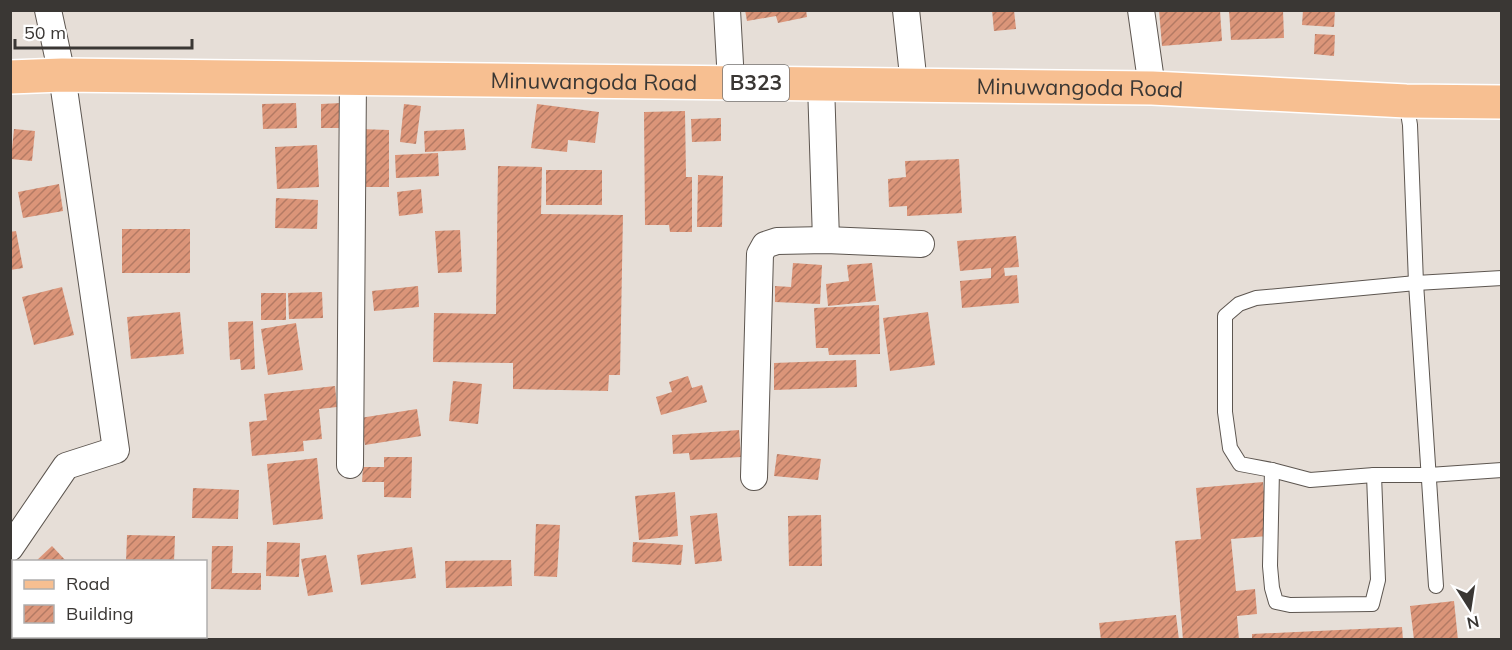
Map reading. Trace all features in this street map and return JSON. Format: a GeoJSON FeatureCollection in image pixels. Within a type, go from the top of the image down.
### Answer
{"type":"FeatureCollection","features":[{"type":"Feature","properties":{"kind":"main road","name":"Minuwangoda Road"},"geometry":{"type":"LineString","coordinates":[[10,77],[62,75],[1152,88],[1406,101],[1502,102]]}},
{"type":"Feature","properties":{"kind":"street"},"geometry":{"type":"LineString","coordinates":[[10,548],[66,466],[116,450],[62,75],[48,10]]}},
{"type":"Feature","properties":{"kind":"street"},"geometry":{"type":"LineString","coordinates":[[727,10],[731,82]]}},
{"type":"Feature","properties":{"kind":"street"},"geometry":{"type":"LineString","coordinates":[[906,10],[914,86]]}},
{"type":"Feature","properties":{"kind":"street"},"geometry":{"type":"LineString","coordinates":[[1141,10],[1152,88]]}},
{"type":"Feature","properties":{"kind":"street"},"geometry":{"type":"LineString","coordinates":[[350,465],[353,78]]}},
{"type":"Feature","properties":{"kind":"street"},"geometry":{"type":"LineString","coordinates":[[821,84],[826,240]]}},
{"type":"Feature","properties":{"kind":"street"},"geometry":{"type":"LineString","coordinates":[[754,477],[760,254],[765,245],[777,241],[826,240],[921,244]]}},
{"type":"Feature","properties":{"kind":"lane"},"geometry":{"type":"LineString","coordinates":[[1406,101],[1410,125],[1416,283],[1436,586]]}},
{"type":"Feature","properties":{"kind":"lane"},"geometry":{"type":"LineString","coordinates":[[1502,278],[1416,283],[1256,298],[1239,304],[1225,315],[1225,412],[1230,448],[1240,464],[1310,480],[1502,470]]}},
{"type":"Feature","properties":{"kind":"lane"},"geometry":{"type":"LineString","coordinates":[[1272,470],[1270,566],[1272,588],[1276,602],[1290,605],[1372,604],[1378,580],[1374,475]]}},
{"type":"Feature","properties":{"kind":"building"},"geometry":{"type":"Polygon","coordinates":[[[745,10],[806,10],[807,17],[778,23],[776,16],[747,21],[745,10]]]}},
{"type":"Feature","properties":{"kind":"building"},"geometry":{"type":"Polygon","coordinates":[[[992,10],[1014,10],[1016,29],[994,31],[992,10]]]}},
{"type":"Feature","properties":{"kind":"building"},"geometry":{"type":"Polygon","coordinates":[[[1159,10],[1220,10],[1222,41],[1162,46],[1159,10]]]}},
{"type":"Feature","properties":{"kind":"building"},"geometry":{"type":"Polygon","coordinates":[[[1229,10],[1283,10],[1284,38],[1231,40],[1229,10]]]}},
{"type":"Feature","properties":{"kind":"building"},"geometry":{"type":"Polygon","coordinates":[[[1303,10],[1335,10],[1334,27],[1302,25],[1303,10]]]}},
{"type":"Feature","properties":{"kind":"building"},"geometry":{"type":"Polygon","coordinates":[[[1315,34],[1335,35],[1334,56],[1314,54],[1315,34]]]}},
{"type":"Feature","properties":{"kind":"building"},"geometry":{"type":"Polygon","coordinates":[[[296,103],[297,128],[263,129],[262,104],[296,103]]]}},
{"type":"Feature","properties":{"kind":"building"},"geometry":{"type":"Polygon","coordinates":[[[341,103],[342,128],[321,128],[321,104],[341,103]]]}},
{"type":"Feature","properties":{"kind":"building"},"geometry":{"type":"Polygon","coordinates":[[[404,104],[421,106],[416,144],[400,142],[404,104]]]}},
{"type":"Feature","properties":{"kind":"building"},"geometry":{"type":"Polygon","coordinates":[[[537,104],[599,112],[595,143],[568,140],[567,152],[531,148],[537,104]]]}},
{"type":"Feature","properties":{"kind":"building"},"geometry":{"type":"Polygon","coordinates":[[[685,111],[686,177],[692,177],[692,232],[670,232],[669,225],[645,225],[644,112],[685,111]]]}},
{"type":"Feature","properties":{"kind":"building"},"geometry":{"type":"Polygon","coordinates":[[[721,118],[721,141],[692,142],[691,119],[721,118]]]}},
{"type":"Feature","properties":{"kind":"building"},"geometry":{"type":"Polygon","coordinates":[[[14,129],[35,131],[32,161],[11,159],[14,129]]]}},
{"type":"Feature","properties":{"kind":"building"},"geometry":{"type":"Polygon","coordinates":[[[359,129],[389,130],[389,187],[359,187],[359,129]]]}},
{"type":"Feature","properties":{"kind":"building"},"geometry":{"type":"Polygon","coordinates":[[[464,129],[466,150],[425,152],[424,131],[464,129]]]}},
{"type":"Feature","properties":{"kind":"building"},"geometry":{"type":"Polygon","coordinates":[[[317,145],[319,187],[277,189],[275,147],[317,145]]]}},
{"type":"Feature","properties":{"kind":"building"},"geometry":{"type":"Polygon","coordinates":[[[438,153],[439,176],[396,178],[395,155],[438,153]]]}},
{"type":"Feature","properties":{"kind":"building"},"geometry":{"type":"Polygon","coordinates":[[[959,159],[962,213],[907,216],[907,206],[889,207],[888,179],[906,177],[905,161],[959,159]]]}},
{"type":"Feature","properties":{"kind":"building"},"geometry":{"type":"Polygon","coordinates":[[[498,166],[542,167],[541,214],[623,215],[620,375],[609,375],[608,391],[513,389],[513,363],[433,362],[434,313],[496,314],[498,166]]]}},
{"type":"Feature","properties":{"kind":"building"},"geometry":{"type":"Polygon","coordinates":[[[546,170],[602,170],[602,205],[546,205],[546,170]]]}},
{"type":"Feature","properties":{"kind":"building"},"geometry":{"type":"Polygon","coordinates":[[[698,175],[723,176],[722,227],[697,227],[698,175]]]}},
{"type":"Feature","properties":{"kind":"building"},"geometry":{"type":"Polygon","coordinates":[[[59,184],[63,211],[23,218],[18,192],[59,184]]]}},
{"type":"Feature","properties":{"kind":"building"},"geometry":{"type":"Polygon","coordinates":[[[421,189],[423,213],[399,216],[397,192],[421,189]]]}},
{"type":"Feature","properties":{"kind":"building"},"geometry":{"type":"Polygon","coordinates":[[[276,198],[318,200],[317,229],[275,228],[276,198]]]}},
{"type":"Feature","properties":{"kind":"building"},"geometry":{"type":"Polygon","coordinates":[[[122,229],[190,229],[190,273],[122,273],[122,229]]]}},
{"type":"Feature","properties":{"kind":"building"},"geometry":{"type":"Polygon","coordinates":[[[460,230],[462,272],[438,273],[435,231],[460,230]]]}},
{"type":"Feature","properties":{"kind":"building"},"geometry":{"type":"Polygon","coordinates":[[[16,231],[23,268],[10,270],[10,232],[16,231]]]}},
{"type":"Feature","properties":{"kind":"building"},"geometry":{"type":"Polygon","coordinates":[[[1016,236],[1019,267],[1004,268],[1005,276],[1017,275],[1019,303],[962,308],[960,281],[991,278],[991,268],[960,271],[957,241],[1016,236]]]}},
{"type":"Feature","properties":{"kind":"building"},"geometry":{"type":"Polygon","coordinates":[[[793,263],[822,265],[820,304],[775,302],[775,286],[791,287],[793,263]]]}},
{"type":"Feature","properties":{"kind":"building"},"geometry":{"type":"Polygon","coordinates":[[[872,263],[876,301],[828,306],[826,284],[849,281],[847,265],[872,263]]]}},
{"type":"Feature","properties":{"kind":"building"},"geometry":{"type":"Polygon","coordinates":[[[418,286],[419,307],[374,311],[372,291],[418,286]]]}},
{"type":"Feature","properties":{"kind":"building"},"geometry":{"type":"Polygon","coordinates":[[[62,287],[74,335],[34,345],[22,297],[62,287]]]}},
{"type":"Feature","properties":{"kind":"building"},"geometry":{"type":"Polygon","coordinates":[[[322,292],[323,318],[289,319],[288,293],[322,292]]]}},
{"type":"Feature","properties":{"kind":"building"},"geometry":{"type":"Polygon","coordinates":[[[261,293],[286,293],[286,320],[261,320],[261,293]]]}},
{"type":"Feature","properties":{"kind":"building"},"geometry":{"type":"Polygon","coordinates":[[[879,305],[880,354],[829,355],[828,348],[816,348],[814,308],[879,305]]]}},
{"type":"Feature","properties":{"kind":"building"},"geometry":{"type":"Polygon","coordinates":[[[180,312],[184,354],[131,359],[127,317],[180,312]]]}},
{"type":"Feature","properties":{"kind":"building"},"geometry":{"type":"Polygon","coordinates":[[[928,312],[935,365],[890,371],[883,318],[928,312]]]}},
{"type":"Feature","properties":{"kind":"building"},"geometry":{"type":"Polygon","coordinates":[[[253,321],[255,369],[241,370],[240,359],[230,360],[228,322],[253,321]]]}},
{"type":"Feature","properties":{"kind":"building"},"geometry":{"type":"Polygon","coordinates":[[[296,323],[303,370],[268,375],[261,329],[296,323]]]}},
{"type":"Feature","properties":{"kind":"building"},"geometry":{"type":"Polygon","coordinates":[[[856,360],[857,387],[774,390],[774,363],[856,360]]]}},
{"type":"Feature","properties":{"kind":"building"},"geometry":{"type":"Polygon","coordinates":[[[688,376],[692,388],[702,385],[707,402],[661,415],[656,397],[672,392],[669,382],[688,376]]]}},
{"type":"Feature","properties":{"kind":"building"},"geometry":{"type":"Polygon","coordinates":[[[453,381],[482,384],[478,424],[449,421],[453,381]]]}},
{"type":"Feature","properties":{"kind":"building"},"geometry":{"type":"Polygon","coordinates":[[[335,386],[337,407],[319,409],[322,439],[303,441],[304,451],[252,456],[249,422],[267,420],[264,394],[335,386]]]}},
{"type":"Feature","properties":{"kind":"building"},"geometry":{"type":"Polygon","coordinates":[[[417,409],[421,436],[365,445],[360,418],[417,409]]]}},
{"type":"Feature","properties":{"kind":"building"},"geometry":{"type":"Polygon","coordinates":[[[739,430],[741,457],[690,460],[689,453],[673,454],[672,435],[739,430]]]}},
{"type":"Feature","properties":{"kind":"building"},"geometry":{"type":"Polygon","coordinates":[[[777,454],[821,459],[818,480],[774,476],[777,454]]]}},
{"type":"Feature","properties":{"kind":"building"},"geometry":{"type":"Polygon","coordinates":[[[384,457],[412,457],[411,498],[384,497],[384,482],[362,482],[363,467],[384,467],[384,457]]]}},
{"type":"Feature","properties":{"kind":"building"},"geometry":{"type":"Polygon","coordinates":[[[317,458],[323,519],[273,525],[267,464],[317,458]]]}},
{"type":"Feature","properties":{"kind":"building"},"geometry":{"type":"Polygon","coordinates":[[[1263,482],[1268,536],[1231,539],[1236,591],[1255,589],[1257,614],[1237,616],[1239,640],[1183,640],[1175,541],[1201,539],[1196,488],[1263,482]]]}},
{"type":"Feature","properties":{"kind":"building"},"geometry":{"type":"Polygon","coordinates":[[[193,488],[239,490],[238,519],[192,518],[193,488]]]}},
{"type":"Feature","properties":{"kind":"building"},"geometry":{"type":"Polygon","coordinates":[[[675,492],[678,536],[639,540],[635,496],[675,492]]]}},
{"type":"Feature","properties":{"kind":"building"},"geometry":{"type":"Polygon","coordinates":[[[717,513],[722,561],[695,564],[690,516],[717,513]]]}},
{"type":"Feature","properties":{"kind":"building"},"geometry":{"type":"Polygon","coordinates":[[[821,515],[822,566],[789,566],[788,516],[821,515]]]}},
{"type":"Feature","properties":{"kind":"building"},"geometry":{"type":"Polygon","coordinates":[[[536,524],[560,525],[557,577],[534,576],[536,524]]]}},
{"type":"Feature","properties":{"kind":"building"},"geometry":{"type":"Polygon","coordinates":[[[127,535],[175,536],[174,560],[126,560],[127,535]]]}},
{"type":"Feature","properties":{"kind":"building"},"geometry":{"type":"Polygon","coordinates":[[[267,542],[300,543],[299,577],[266,576],[267,542]]]}},
{"type":"Feature","properties":{"kind":"building"},"geometry":{"type":"Polygon","coordinates":[[[633,542],[683,545],[681,565],[632,562],[633,542]]]}},
{"type":"Feature","properties":{"kind":"building"},"geometry":{"type":"Polygon","coordinates":[[[52,546],[65,560],[37,560],[52,546]]]}},
{"type":"Feature","properties":{"kind":"building"},"geometry":{"type":"Polygon","coordinates":[[[212,546],[233,546],[232,573],[261,573],[261,590],[211,589],[212,546]]]}},
{"type":"Feature","properties":{"kind":"building"},"geometry":{"type":"Polygon","coordinates":[[[412,547],[416,578],[361,585],[357,555],[412,547]]]}},
{"type":"Feature","properties":{"kind":"building"},"geometry":{"type":"Polygon","coordinates":[[[326,555],[333,592],[308,596],[301,559],[326,555]]]}},
{"type":"Feature","properties":{"kind":"building"},"geometry":{"type":"Polygon","coordinates":[[[511,560],[512,586],[446,588],[445,561],[511,560]]]}},
{"type":"Feature","properties":{"kind":"building"},"geometry":{"type":"Polygon","coordinates":[[[1454,601],[1458,640],[1414,640],[1410,606],[1454,601]]]}},
{"type":"Feature","properties":{"kind":"building"},"geometry":{"type":"Polygon","coordinates":[[[1176,615],[1179,640],[1101,640],[1099,623],[1176,615]]]}},
{"type":"Feature","properties":{"kind":"building"},"geometry":{"type":"Polygon","coordinates":[[[1402,627],[1403,640],[1252,640],[1252,634],[1402,627]]]}}]}
